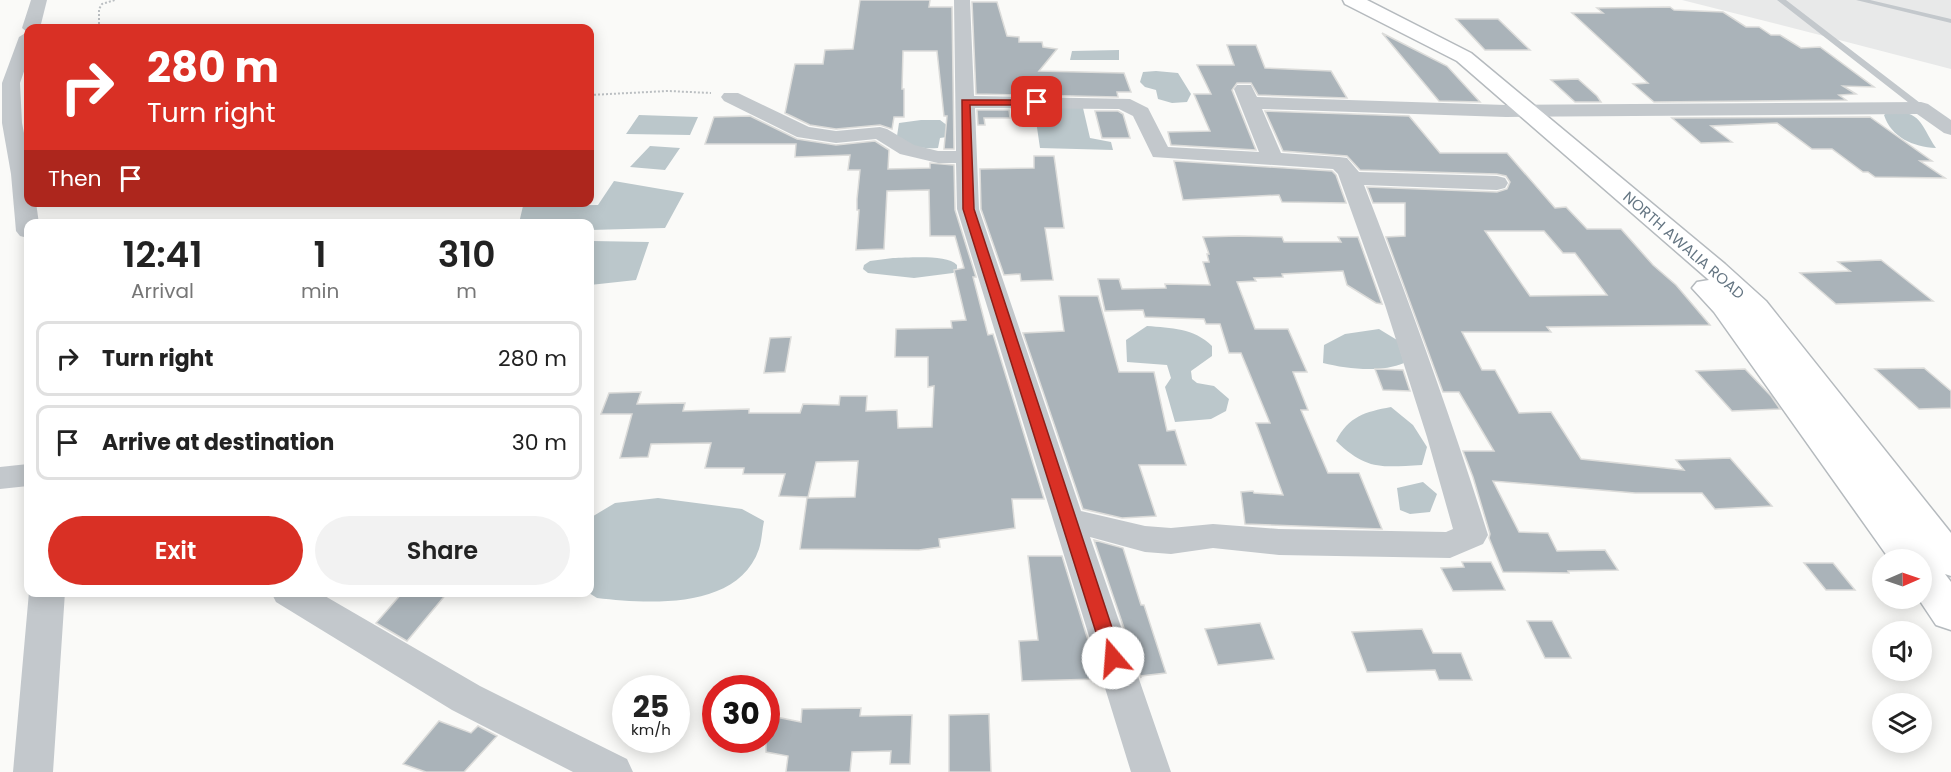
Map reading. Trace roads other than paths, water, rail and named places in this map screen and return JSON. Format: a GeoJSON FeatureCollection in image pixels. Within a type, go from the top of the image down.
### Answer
{"type":"FeatureCollection","features":[{"type":"Feature","properties":{"kind":"main road","name":"NORTH AWALIA ROAD"},"geometry":{"type":"LineString","coordinates":[[1335,0],[1433,48],[1449,59],[1714,270],[1755,307],[1951,561]]}},
{"type":"Feature","properties":{"kind":"main road","name":"NORTH AWALIA ROAD"},"geometry":{"type":"LineString","coordinates":[[1352,0],[1464,57],[1516,111],[1692,272],[1725,306],[1904,549]]}},
{"type":"Feature","properties":{"kind":"main road"},"geometry":{"type":"LineString","coordinates":[[1932,587],[1951,613]]}},
{"type":"Feature","properties":{"kind":"street"},"geometry":{"type":"LineString","coordinates":[[32,24],[39,0]]}},
{"type":"Feature","properties":{"kind":"street"},"geometry":{"type":"LineString","coordinates":[[962,0],[968,209],[1151,772]]}},
{"type":"Feature","properties":{"kind":"street"},"geometry":{"type":"LineString","coordinates":[[24,48],[11,83],[12,123],[24,193]]}},
{"type":"Feature","properties":{"kind":"street"},"geometry":{"type":"LineString","coordinates":[[1272,158],[1247,96],[1516,111],[1921,108],[1951,129]]}},
{"type":"Feature","properties":{"kind":"street"},"geometry":{"type":"LineString","coordinates":[[731,97],[804,133],[836,137],[880,133],[907,150],[938,157],[967,157]]}},
{"type":"Feature","properties":{"kind":"street"},"geometry":{"type":"LineString","coordinates":[[965,102],[1124,103],[1141,112],[1160,153],[1339,163],[1348,172],[1401,316],[1472,535],[1450,545],[1279,542],[1214,536],[1171,541],[1145,539],[1086,524],[1068,522]]}},
{"type":"Feature","properties":{"kind":"street"},"geometry":{"type":"LineString","coordinates":[[1350,178],[1497,183]]}},
{"type":"Feature","properties":{"kind":"street"},"geometry":{"type":"LineString","coordinates":[[0,478],[24,475]]}},
{"type":"Feature","properties":{"kind":"street"},"geometry":{"type":"LineString","coordinates":[[33,772],[47,597]]}},
{"type":"Feature","properties":{"kind":"street"},"geometry":{"type":"LineString","coordinates":[[296,597],[466,698],[613,772]]}},
{"type":"Feature","properties":{"kind":"lane"},"geometry":{"type":"LineString","coordinates":[[1781,0],[1921,108]]}},
{"type":"Feature","properties":{"kind":"lane"},"geometry":{"type":"LineString","coordinates":[[1860,0],[1951,21]]}}]}
